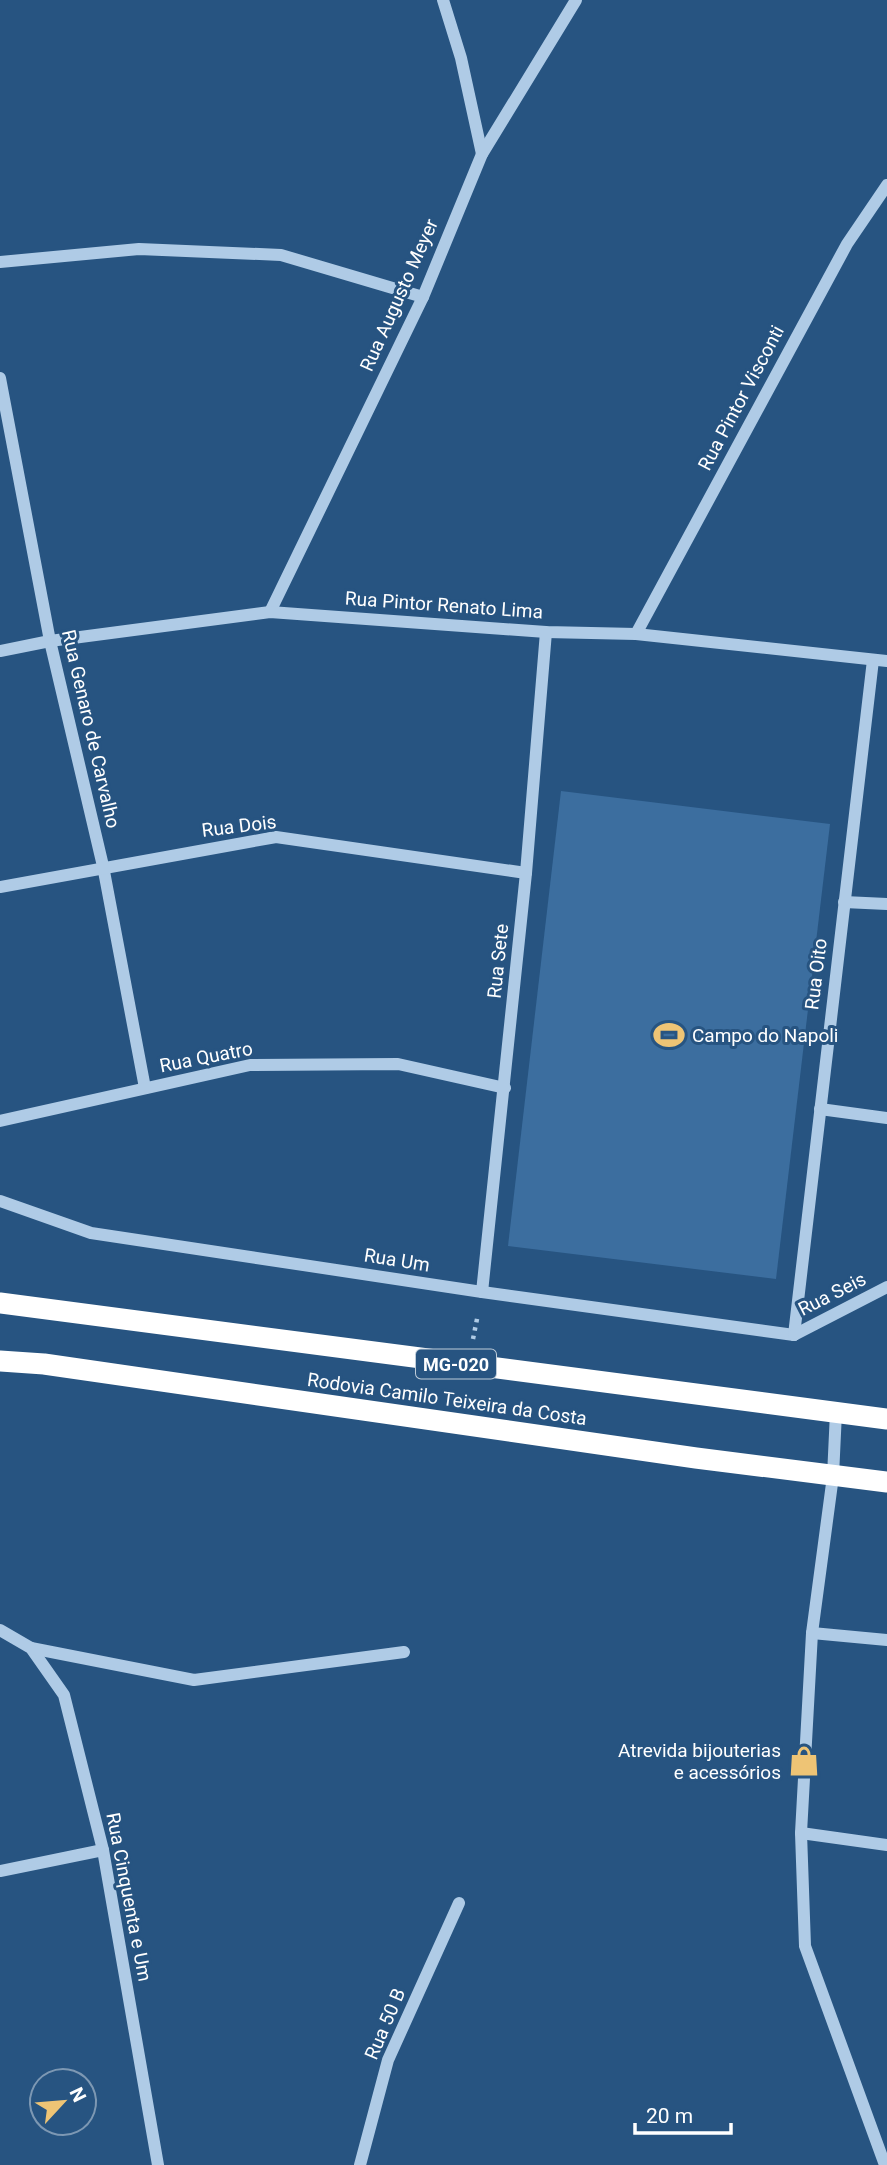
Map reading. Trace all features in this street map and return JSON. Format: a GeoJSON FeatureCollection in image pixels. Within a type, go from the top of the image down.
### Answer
{"type":"FeatureCollection","features":[{"type":"Feature","properties":{"kind":"highway","name":"Rodovia Camilo Teixeira da Costa"},"geometry":{"type":"LineString","coordinates":[[0,1303],[887,1419]]}},
{"type":"Feature","properties":{"kind":"highway","name":"Rodovia Camilo Teixeira da Costa"},"geometry":{"type":"LineString","coordinates":[[0,1360],[887,1482]]}},
{"type":"Feature","properties":{"kind":"street"},"geometry":{"type":"LineString","coordinates":[[443,0],[461,58],[482,153]]}},
{"type":"Feature","properties":{"kind":"street","name":"Rua Augusto Meyer"},"geometry":{"type":"LineString","coordinates":[[270,612],[423,297],[482,153],[576,0]]}},
{"type":"Feature","properties":{"kind":"street","name":"Rua Pintor Visconti"},"geometry":{"type":"LineString","coordinates":[[636,634],[847,244],[887,185]]}},
{"type":"Feature","properties":{"kind":"street"},"geometry":{"type":"LineString","coordinates":[[0,262],[139,249],[281,255],[423,297]]}},
{"type":"Feature","properties":{"kind":"street","name":"Rua Genaro de Carvalho"},"geometry":{"type":"LineString","coordinates":[[0,378],[50,641],[103,866],[145,1088]]}},
{"type":"Feature","properties":{"kind":"street","name":"Rua Pintor Renato Lima"},"geometry":{"type":"LineString","coordinates":[[0,651],[50,641],[270,612],[546,632],[636,634],[887,662]]}},
{"type":"Feature","properties":{"kind":"street","name":"Rua Sete"},"geometry":{"type":"LineString","coordinates":[[482,1293],[526,873],[546,632]]}},
{"type":"Feature","properties":{"kind":"street","name":"Rua Oito"},"geometry":{"type":"LineString","coordinates":[[794,1335],[873,660]]}},
{"type":"Feature","properties":{"kind":"street","name":"Rua Dois"},"geometry":{"type":"LineString","coordinates":[[0,887],[103,866],[276,837],[526,873]]}},
{"type":"Feature","properties":{"kind":"street"},"geometry":{"type":"LineString","coordinates":[[844,902],[887,904]]}},
{"type":"Feature","properties":{"kind":"street","name":"Rua Quatro"},"geometry":{"type":"LineString","coordinates":[[0,1121],[250,1065],[398,1064],[505,1088]]}},
{"type":"Feature","properties":{"kind":"street"},"geometry":{"type":"LineString","coordinates":[[820,1109],[887,1118]]}},
{"type":"Feature","properties":{"kind":"street","name":"Rua Um"},"geometry":{"type":"LineString","coordinates":[[0,1201],[91,1233],[482,1293],[794,1335]]}},
{"type":"Feature","properties":{"kind":"street","name":"Rua Seis"},"geometry":{"type":"LineString","coordinates":[[794,1335],[887,1287]]}},
{"type":"Feature","properties":{"kind":"street"},"geometry":{"type":"LineString","coordinates":[[836,1412],[833,1475],[812,1633],[801,1833],[805,1946],[885,2165]]}},
{"type":"Feature","properties":{"kind":"street","name":"Rua Cinquenta e Um"},"geometry":{"type":"LineString","coordinates":[[0,1630],[31,1648],[194,1680],[404,1652]]}},
{"type":"Feature","properties":{"kind":"street"},"geometry":{"type":"LineString","coordinates":[[812,1633],[887,1640]]}},
{"type":"Feature","properties":{"kind":"street","name":"Rua Cinquenta e Um"},"geometry":{"type":"LineString","coordinates":[[31,1648],[64,1695],[103,1850],[158,2165]]}},
{"type":"Feature","properties":{"kind":"street"},"geometry":{"type":"LineString","coordinates":[[801,1833],[887,1845]]}},
{"type":"Feature","properties":{"kind":"street"},"geometry":{"type":"LineString","coordinates":[[0,1871],[103,1850]]}},
{"type":"Feature","properties":{"kind":"street","name":"Rua 50 B"},"geometry":{"type":"LineString","coordinates":[[360,2165],[388,2060],[459,1903]]}},
{"type":"Feature","properties":{"kind":"path"},"geometry":{"type":"LineString","coordinates":[[482,1293],[472,1342],[494,1344],[491,1368]]}},
{"type":"Feature","properties":{"kind":"shaded area","name":"Campo do Napoli"},"geometry":{"type":"Polygon","coordinates":[[[561,791],[830,824],[776,1279],[508,1246],[561,791]]]}},
{"type":"Feature","properties":{"kind":"place","name":"Campo do Napoli"},"geometry":{"type":"Point","coordinates":[669,1035]}},
{"type":"Feature","properties":{"kind":"place","name":"Atrevida bijouterias e acessórios"},"geometry":{"type":"Point","coordinates":[804,1761]}}]}
